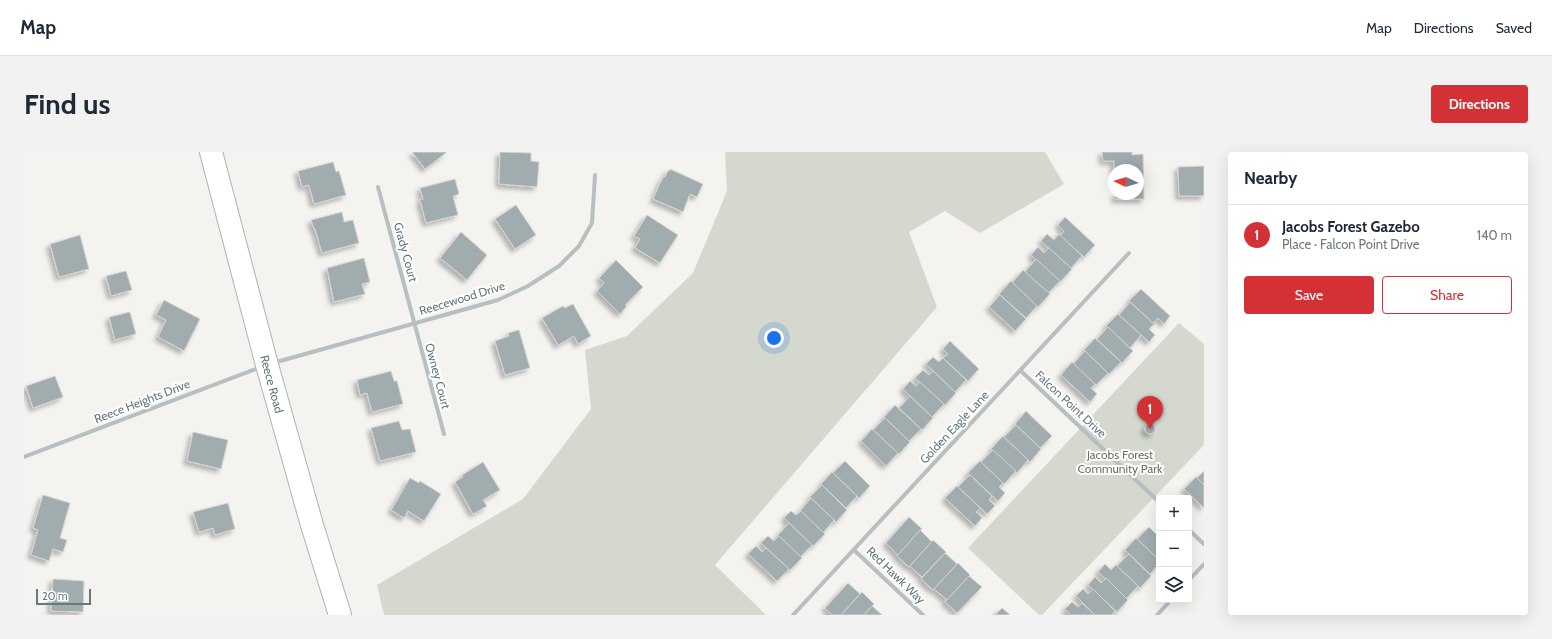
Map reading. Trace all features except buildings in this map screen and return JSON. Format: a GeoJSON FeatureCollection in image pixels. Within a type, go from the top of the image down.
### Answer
{"type":"FeatureCollection","features":[{"type":"Feature","properties":{"kind":"main road","name":"Reece Road"},"geometry":{"type":"LineString","coordinates":[[211,152],[267,365],[312,526],[340,615]]}},
{"type":"Feature","properties":{"kind":"street","name":"Reecewood Drive"},"geometry":{"type":"LineString","coordinates":[[267,365],[498,300],[528,286],[560,266],[579,246],[592,223],[595,175]]}},
{"type":"Feature","properties":{"kind":"street","name":"Grady Court"},"geometry":{"type":"LineString","coordinates":[[378,186],[414,323]]}},
{"type":"Feature","properties":{"kind":"street","name":"Golden Eagle Lane"},"geometry":{"type":"LineString","coordinates":[[794,615],[1130,253]]}},
{"type":"Feature","properties":{"kind":"street","name":"Owney Court"},"geometry":{"type":"LineString","coordinates":[[414,323],[444,434]]}},
{"type":"Feature","properties":{"kind":"street","name":"Reece Heights Drive"},"geometry":{"type":"LineString","coordinates":[[24,457],[267,365]]}},
{"type":"Feature","properties":{"kind":"street","name":"Falcon Point Drive"},"geometry":{"type":"LineString","coordinates":[[1021,371],[1156,499]]}},
{"type":"Feature","properties":{"kind":"street"},"geometry":{"type":"LineString","coordinates":[[1190,531],[1204,544]]}},
{"type":"Feature","properties":{"kind":"street","name":"Red Hawk Way"},"geometry":{"type":"LineString","coordinates":[[854,550],[923,615]]}},
{"type":"Feature","properties":{"kind":"street"},"geometry":{"type":"LineString","coordinates":[[1192,577],[1204,564]]}},
{"type":"Feature","properties":{"kind":"street"},"geometry":{"type":"LineString","coordinates":[[1157,615],[1167,603]]}},
{"type":"Feature","properties":{"kind":"green space"},"geometry":{"type":"Polygon","coordinates":[[[725,152],[1045,152],[1064,184],[980,233],[945,211],[909,232],[937,307],[715,565],[766,615],[384,615],[377,585],[523,499],[591,409],[585,350],[627,336],[693,273],[727,191],[725,152]]]}},
{"type":"Feature","properties":{"kind":"green space","name":"Jacobs Forest Community Park"},"geometry":{"type":"Polygon","coordinates":[[[1179,323],[1204,344],[1204,445],[1042,615],[1039,615],[968,548],[1179,323]]]}},
{"type":"Feature","properties":{"kind":"place","name":"Jacobs Forest Gazebo"},"geometry":{"type":"Point","coordinates":[1150,429]}}]}
